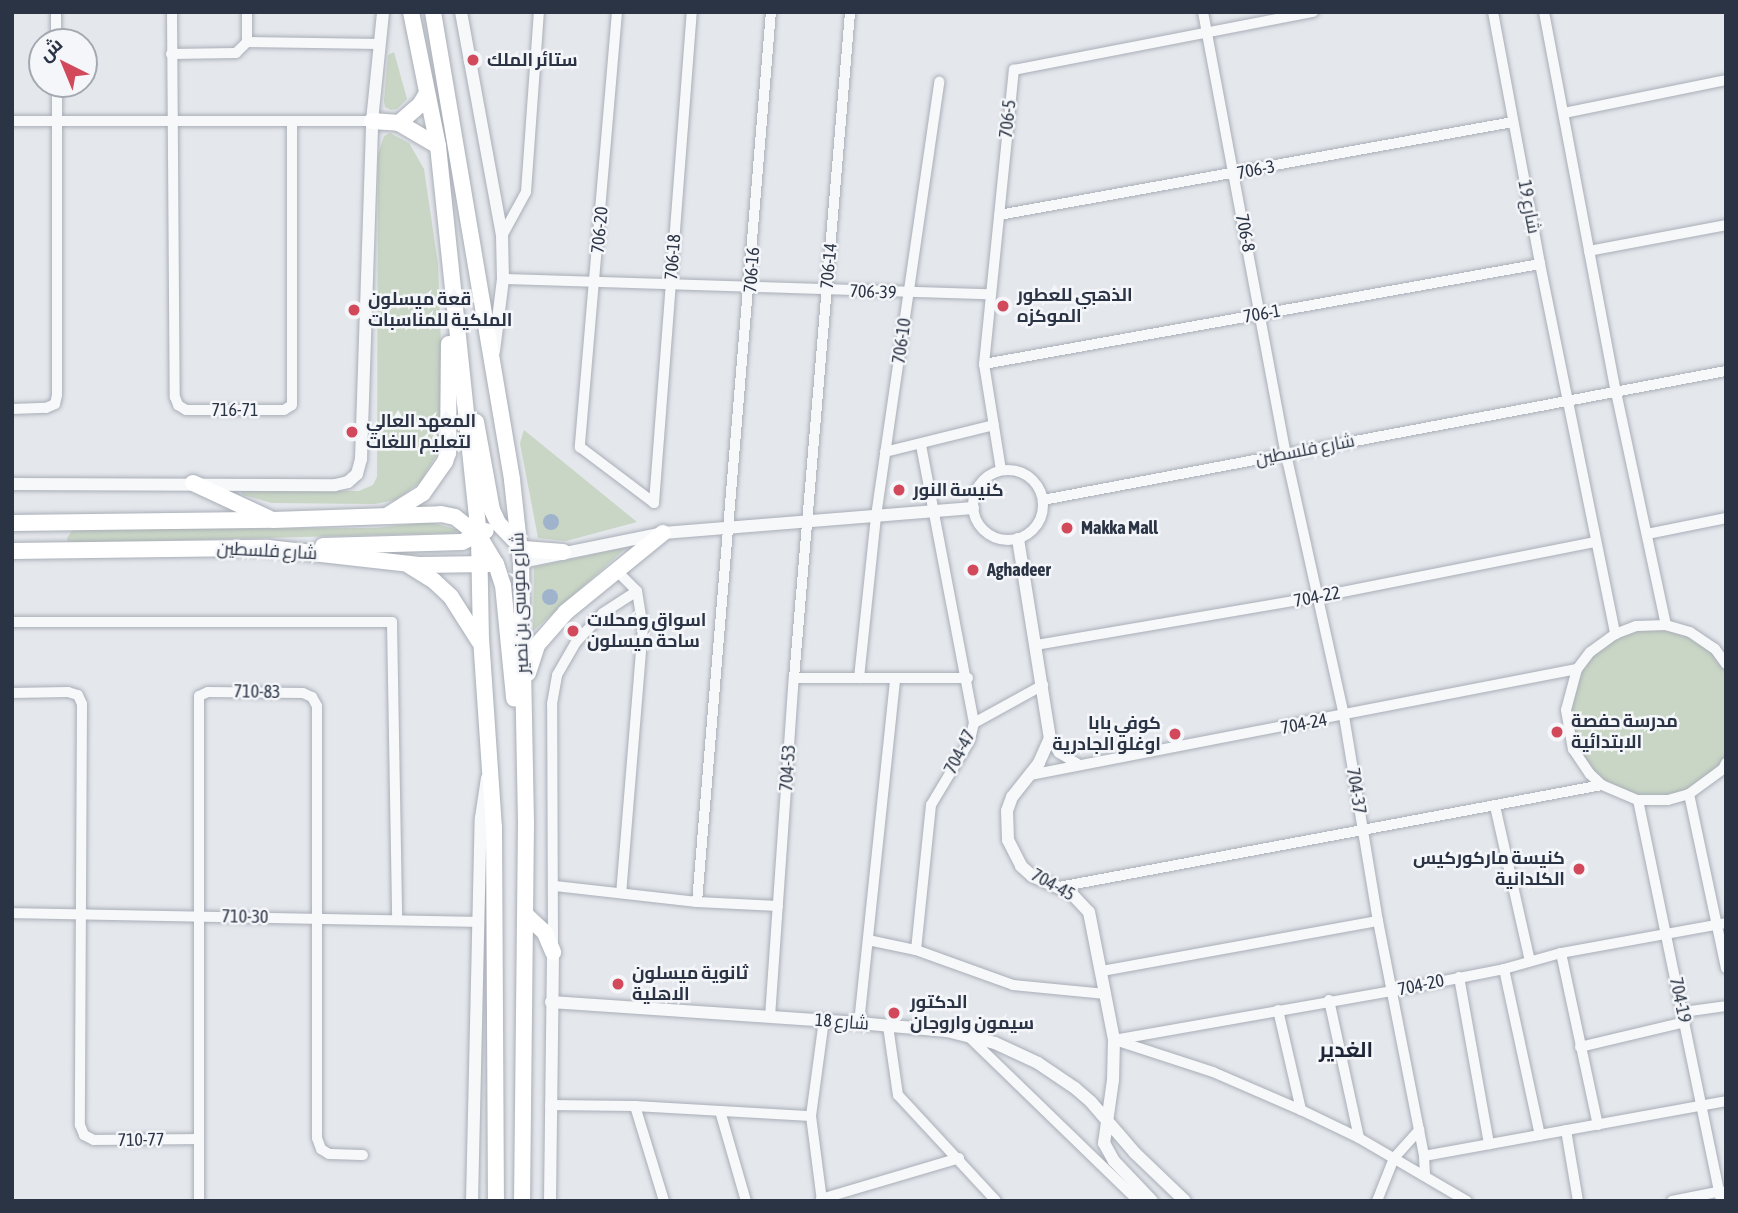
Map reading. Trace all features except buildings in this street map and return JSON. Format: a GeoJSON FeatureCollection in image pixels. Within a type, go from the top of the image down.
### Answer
{"type":"FeatureCollection","features":[{"type":"Feature","properties":{"kind":"main road"},"geometry":{"type":"LineString","coordinates":[[411,12],[438,146],[479,536],[488,565],[503,585],[526,822]]}},
{"type":"Feature","properties":{"kind":"main road","name":"شارع موسى بن نصير"},"geometry":{"type":"LineString","coordinates":[[433,12],[512,480],[521,562],[526,822],[522,1201]]}},
{"type":"Feature","properties":{"kind":"main road"},"geometry":{"type":"LineString","coordinates":[[399,123],[420,105],[427,93]]}},
{"type":"Feature","properties":{"kind":"main road"},"geometry":{"type":"LineString","coordinates":[[372,121],[399,123],[438,146]]}},
{"type":"Feature","properties":{"kind":"main road"},"geometry":{"type":"LineString","coordinates":[[384,517],[424,493],[448,453],[450,275]]}},
{"type":"Feature","properties":{"kind":"main road"},"geometry":{"type":"LineString","coordinates":[[450,275],[492,510],[498,523],[518,544],[531,551],[563,552]]}},
{"type":"Feature","properties":{"kind":"main road"},"geometry":{"type":"LineString","coordinates":[[268,548],[462,542],[479,536],[498,523],[512,480]]}},
{"type":"Feature","properties":{"kind":"main road"},"geometry":{"type":"LineString","coordinates":[[193,483],[273,520]]}},
{"type":"Feature","properties":{"kind":"main road","name":"شارع فلسطين"},"geometry":{"type":"LineString","coordinates":[[12,523],[273,520],[441,514],[466,523],[479,536]]}},
{"type":"Feature","properties":{"kind":"main road"},"geometry":{"type":"LineString","coordinates":[[63,523],[63,549]]}},
{"type":"Feature","properties":{"kind":"main road"},"geometry":{"type":"LineString","coordinates":[[523,688],[537,645],[548,631],[615,569],[663,533]]}},
{"type":"Feature","properties":{"kind":"main road","name":"شارع فلسطين"},"geometry":{"type":"LineString","coordinates":[[12,551],[268,548],[405,564],[488,565],[521,562]]}},
{"type":"Feature","properties":{"kind":"main road"},"geometry":{"type":"LineString","coordinates":[[405,564],[425,574],[452,597],[481,645]]}},
{"type":"Feature","properties":{"kind":"main road"},"geometry":{"type":"LineString","coordinates":[[488,565],[481,645],[494,827],[496,1201]]}},
{"type":"Feature","properties":{"kind":"main road"},"geometry":{"type":"LineString","coordinates":[[526,915],[545,933],[553,952]]}},
{"type":"Feature","properties":{"kind":"street"},"geometry":{"type":"LineString","coordinates":[[171,121],[172,12]]}},
{"type":"Feature","properties":{"kind":"street"},"geometry":{"type":"LineString","coordinates":[[171,54],[236,53],[247,42],[247,12]]}},
{"type":"Feature","properties":{"kind":"street"},"geometry":{"type":"LineString","coordinates":[[12,484],[335,485],[348,482],[357,474],[361,459],[372,121],[383,12]]}},
{"type":"Feature","properties":{"kind":"street"},"geometry":{"type":"LineString","coordinates":[[461,12],[502,236],[503,279],[493,362]]}},
{"type":"Feature","properties":{"kind":"street"},"geometry":{"type":"LineString","coordinates":[[502,236],[526,192],[539,12]]}},
{"type":"Feature","properties":{"kind":"street","name":"706-20"},"geometry":{"type":"LineString","coordinates":[[617,12],[580,447],[654,503]]}},
{"type":"Feature","properties":{"kind":"street","name":"706-18"},"geometry":{"type":"LineString","coordinates":[[654,503],[692,12]]}},
{"type":"Feature","properties":{"kind":"street","name":"706-16"},"geometry":{"type":"LineString","coordinates":[[697,902],[771,12]]}},
{"type":"Feature","properties":{"kind":"street","name":"706-14"},"geometry":{"type":"LineString","coordinates":[[808,520],[850,12]]}},
{"type":"Feature","properties":{"kind":"street","name":"706-8"},"geometry":{"type":"LineString","coordinates":[[1203,12],[1286,454]]}},
{"type":"Feature","properties":{"kind":"street","name":"706-5"},"geometry":{"type":"LineString","coordinates":[[1001,470],[984,364],[1014,70],[1313,12]]}},
{"type":"Feature","properties":{"kind":"street","name":"شارع 19"},"geometry":{"type":"LineString","coordinates":[[1493,12],[1567,401]]}},
{"type":"Feature","properties":{"kind":"street"},"geometry":{"type":"LineString","coordinates":[[1544,12],[1616,392],[1666,625]]}},
{"type":"Feature","properties":{"kind":"street"},"geometry":{"type":"LineString","coordinates":[[247,42],[380,44]]}},
{"type":"Feature","properties":{"kind":"street"},"geometry":{"type":"LineString","coordinates":[[1564,113],[1726,80]]}},
{"type":"Feature","properties":{"kind":"street","name":"706-10"},"geometry":{"type":"LineString","coordinates":[[859,678],[876,516],[939,82]]}},
{"type":"Feature","properties":{"kind":"street"},"geometry":{"type":"LineString","coordinates":[[12,409],[46,408],[55,404],[57,396],[57,98]]}},
{"type":"Feature","properties":{"kind":"street"},"geometry":{"type":"LineString","coordinates":[[12,121],[372,121]]}},
{"type":"Feature","properties":{"kind":"street","name":"716-71"},"geometry":{"type":"LineString","coordinates":[[171,121],[178,405],[186,410],[284,410],[292,405],[292,121]]}},
{"type":"Feature","properties":{"kind":"street","name":"706-3"},"geometry":{"type":"LineString","coordinates":[[999,215],[1513,122]]}},
{"type":"Feature","properties":{"kind":"street"},"geometry":{"type":"LineString","coordinates":[[1589,251],[1726,225]]}},
{"type":"Feature","properties":{"kind":"street","name":"706-1"},"geometry":{"type":"LineString","coordinates":[[984,364],[1540,264]]}},
{"type":"Feature","properties":{"kind":"street","name":"706-39"},"geometry":{"type":"LineString","coordinates":[[503,279],[991,294]]}},
{"type":"Feature","properties":{"kind":"street"},"geometry":{"type":"LineString","coordinates":[[1616,392],[1726,370]]}},
{"type":"Feature","properties":{"kind":"street","name":"شارع فلسطين"},"geometry":{"type":"LineString","coordinates":[[1043,500],[1616,392]]}},
{"type":"Feature","properties":{"kind":"street"},"geometry":{"type":"LineString","coordinates":[[1567,401],[1615,634]]}},
{"type":"Feature","properties":{"kind":"street"},"geometry":{"type":"LineString","coordinates":[[886,452],[994,425]]}},
{"type":"Feature","properties":{"kind":"street","name":"704-47"},"geometry":{"type":"LineString","coordinates":[[916,950],[930,805],[970,740],[974,723],[968,678],[921,444]]}},
{"type":"Feature","properties":{"kind":"street","name":"704-37"},"geometry":{"type":"LineString","coordinates":[[1286,454],[1345,716],[1378,921],[1424,1156],[1425,1175]]}},
{"type":"Feature","properties":{"kind":"street"},"geometry":{"type":"LineString","coordinates":[[1001,470],[1012,470],[1030,477],[1037,484],[1043,500],[1040,521],[1034,529],[1018,539],[992,537],[981,528],[973,508],[975,491],[982,482],[1001,470]]}},
{"type":"Feature","properties":{"kind":"street"},"geometry":{"type":"LineString","coordinates":[[521,562],[663,533],[973,508]]}},
{"type":"Feature","properties":{"kind":"street"},"geometry":{"type":"LineString","coordinates":[[1647,534],[1726,518]]}},
{"type":"Feature","properties":{"kind":"street","name":"704-53"},"geometry":{"type":"LineString","coordinates":[[770,1017],[808,520]]}},
{"type":"Feature","properties":{"kind":"street"},"geometry":{"type":"LineString","coordinates":[[1018,539],[1050,738],[1059,753],[1080,765]]}},
{"type":"Feature","properties":{"kind":"street","name":"704-22"},"geometry":{"type":"LineString","coordinates":[[1036,645],[1317,597],[1596,542]]}},
{"type":"Feature","properties":{"kind":"street"},"geometry":{"type":"LineString","coordinates":[[615,569],[637,591],[643,627],[621,893]]}},
{"type":"Feature","properties":{"kind":"street"},"geometry":{"type":"LineString","coordinates":[[552,1198],[550,1105],[555,886],[552,704],[557,675],[586,632],[604,613],[637,591]]}},
{"type":"Feature","properties":{"kind":"street"},"geometry":{"type":"LineString","coordinates":[[12,622],[392,621],[397,920]]}},
{"type":"Feature","properties":{"kind":"street"},"geometry":{"type":"LineString","coordinates":[[1725,766],[1689,794],[1668,800],[1638,800],[1602,785],[1590,774],[1573,749],[1566,710],[1577,670],[1590,652],[1615,634],[1636,626],[1666,625],[1690,632],[1721,648],[1726,664]]}},
{"type":"Feature","properties":{"kind":"street","name":"704-24"},"geometry":{"type":"LineString","coordinates":[[1030,775],[1577,670]]}},
{"type":"Feature","properties":{"kind":"street"},"geometry":{"type":"LineString","coordinates":[[794,678],[968,678]]}},
{"type":"Feature","properties":{"kind":"street"},"geometry":{"type":"LineString","coordinates":[[859,1023],[895,678]]}},
{"type":"Feature","properties":{"kind":"street"},"geometry":{"type":"LineString","coordinates":[[974,723],[1043,685]]}},
{"type":"Feature","properties":{"kind":"street"},"geometry":{"type":"LineString","coordinates":[[12,693],[68,692],[78,695],[82,704],[81,914]]}},
{"type":"Feature","properties":{"kind":"street","name":"710-83"},"geometry":{"type":"LineString","coordinates":[[200,916],[199,696],[208,692],[303,693],[312,697],[317,706],[318,919]]}},
{"type":"Feature","properties":{"kind":"street","name":"704-45"},"geometry":{"type":"LineString","coordinates":[[1050,738],[1030,775],[1012,797],[1007,811],[1008,841],[1021,866],[1045,883],[1059,887],[1082,901],[1090,912],[1114,1040],[1113,1080],[1106,1119]]}},
{"type":"Feature","properties":{"kind":"street"},"geometry":{"type":"LineString","coordinates":[[472,1201],[481,818],[490,764]]}},
{"type":"Feature","properties":{"kind":"street"},"geometry":{"type":"LineString","coordinates":[[1059,887],[1602,785]]}},
{"type":"Feature","properties":{"kind":"street"},"geometry":{"type":"LineString","coordinates":[[1689,794],[1722,923],[1726,968]]}},
{"type":"Feature","properties":{"kind":"street","name":"704-19"},"geometry":{"type":"LineString","coordinates":[[1638,800],[1721,1196]]}},
{"type":"Feature","properties":{"kind":"street"},"geometry":{"type":"LineString","coordinates":[[1495,806],[1530,961]]}},
{"type":"Feature","properties":{"kind":"street"},"geometry":{"type":"LineString","coordinates":[[555,886],[697,902],[778,906]]}},
{"type":"Feature","properties":{"kind":"street","name":"710-30"},"geometry":{"type":"LineString","coordinates":[[12,913],[478,922]]}},
{"type":"Feature","properties":{"kind":"street","name":"710-77"},"geometry":{"type":"LineString","coordinates":[[81,914],[80,1125],[85,1135],[94,1140],[199,1139]]}},
{"type":"Feature","properties":{"kind":"street"},"geometry":{"type":"LineString","coordinates":[[199,1201],[200,916]]}},
{"type":"Feature","properties":{"kind":"street"},"geometry":{"type":"LineString","coordinates":[[318,919],[317,1138],[321,1149],[329,1154],[363,1155]]}},
{"type":"Feature","properties":{"kind":"street"},"geometry":{"type":"LineString","coordinates":[[1102,971],[1378,921]]}},
{"type":"Feature","properties":{"kind":"street","name":"704-20"},"geometry":{"type":"LineString","coordinates":[[1114,1040],[1329,1000],[1393,991],[1504,969],[1561,953],[1722,923]]}},
{"type":"Feature","properties":{"kind":"street"},"geometry":{"type":"LineString","coordinates":[[868,940],[916,950],[1013,985],[1106,995]]}},
{"type":"Feature","properties":{"kind":"street"},"geometry":{"type":"LineString","coordinates":[[1561,953],[1598,1125]]}},
{"type":"Feature","properties":{"kind":"street"},"geometry":{"type":"LineString","coordinates":[[1504,969],[1540,1135]]}},
{"type":"Feature","properties":{"kind":"street"},"geometry":{"type":"LineString","coordinates":[[1459,977],[1489,1144]]}},
{"type":"Feature","properties":{"kind":"street"},"geometry":{"type":"LineString","coordinates":[[1329,1000],[1360,1138]]}},
{"type":"Feature","properties":{"kind":"street","name":"شارع 18"},"geometry":{"type":"LineString","coordinates":[[551,1002],[859,1023],[968,1036],[995,1043],[1038,1063],[1074,1088],[1185,1201]]}},
{"type":"Feature","properties":{"kind":"street"},"geometry":{"type":"LineString","coordinates":[[1580,1047],[1726,1006]]}},
{"type":"Feature","properties":{"kind":"street"},"geometry":{"type":"LineString","coordinates":[[1278,1010],[1301,1110]]}},
{"type":"Feature","properties":{"kind":"street"},"geometry":{"type":"LineString","coordinates":[[824,1020],[811,1116],[821,1200],[959,1157]]}},
{"type":"Feature","properties":{"kind":"street"},"geometry":{"type":"LineString","coordinates":[[888,1026],[898,1095],[959,1157],[996,1201]]}},
{"type":"Feature","properties":{"kind":"street"},"geometry":{"type":"LineString","coordinates":[[968,1036],[1138,1201]]}},
{"type":"Feature","properties":{"kind":"street"},"geometry":{"type":"LineString","coordinates":[[1114,1040],[1213,1072],[1301,1110],[1360,1138],[1467,1201]]}},
{"type":"Feature","properties":{"kind":"street"},"geometry":{"type":"LineString","coordinates":[[1424,1156],[1726,1101]]}},
{"type":"Feature","properties":{"kind":"street"},"geometry":{"type":"LineString","coordinates":[[550,1105],[635,1106],[811,1116]]}},
{"type":"Feature","properties":{"kind":"street"},"geometry":{"type":"LineString","coordinates":[[635,1106],[664,1201]]}},
{"type":"Feature","properties":{"kind":"street"},"geometry":{"type":"LineString","coordinates":[[720,1111],[746,1201]]}},
{"type":"Feature","properties":{"kind":"street"},"geometry":{"type":"LineString","coordinates":[[1106,1119],[1104,1135],[1107,1151],[1152,1201]]}},
{"type":"Feature","properties":{"kind":"street"},"geometry":{"type":"LineString","coordinates":[[1377,1201],[1394,1158],[1419,1130]]}},
{"type":"Feature","properties":{"kind":"street"},"geometry":{"type":"LineString","coordinates":[[1566,1130],[1578,1201]]}},
{"type":"Feature","properties":{"kind":"street"},"geometry":{"type":"LineString","coordinates":[[1672,1201],[1721,1196]]}},
{"type":"Feature","properties":{"kind":"green space"},"geometry":{"type":"Polygon","coordinates":[[[394,52],[407,99],[397,109],[391,110],[385,107],[384,101],[388,55],[394,52]]]}},
{"type":"Feature","properties":{"kind":"green space"},"geometry":{"type":"Polygon","coordinates":[[[390,133],[409,143],[424,169],[438,264],[443,398],[439,451],[420,482],[396,500],[375,504],[272,503],[243,495],[240,490],[359,491],[373,485],[377,477],[378,155],[384,136],[390,133]]]}},
{"type":"Feature","properties":{"kind":"green space"},"geometry":{"type":"Polygon","coordinates":[[[524,430],[637,522],[566,541],[538,538],[520,443],[524,430]]]}},
{"type":"Feature","properties":{"kind":"green space"},"geometry":{"type":"Polygon","coordinates":[[[429,522],[459,530],[454,533],[68,543],[67,538],[73,529],[376,528],[429,522]]]}},
{"type":"Feature","properties":{"kind":"green space"},"geometry":{"type":"Polygon","coordinates":[[[627,547],[533,631],[534,567],[627,547]]]}},
{"type":"Feature","properties":{"kind":"green space"},"geometry":{"type":"Polygon","coordinates":[[[1666,626],[1689,632],[1715,649],[1726,666],[1726,761],[1689,793],[1638,800],[1602,784],[1573,748],[1566,710],[1578,670],[1591,653],[1636,627],[1666,626]]]}},
{"type":"Feature","properties":{"kind":"water"},"geometry":{"type":"Polygon","coordinates":[[[548,514],[554,514],[559,522],[557,528],[548,530],[543,525],[543,519],[548,514]]]}},
{"type":"Feature","properties":{"kind":"water"},"geometry":{"type":"Polygon","coordinates":[[[547,589],[553,589],[558,597],[556,603],[547,605],[542,600],[542,594],[547,589]]]}},
{"type":"Feature","properties":{"kind":"place","name":"ستائر الملك"},"geometry":{"type":"Point","coordinates":[473,60]}},
{"type":"Feature","properties":{"kind":"place","name":"الذهبي للعطور الموكزه"},"geometry":{"type":"Point","coordinates":[1003,306]}},
{"type":"Feature","properties":{"kind":"place","name":"قعة ميسلون الملكية للمناسبات"},"geometry":{"type":"Point","coordinates":[354,310]}},
{"type":"Feature","properties":{"kind":"place","name":"المعهد العالي لتعليم اللغات"},"geometry":{"type":"Point","coordinates":[352,432]}},
{"type":"Feature","properties":{"kind":"place","name":"كنيسة النور"},"geometry":{"type":"Point","coordinates":[899,490]}},
{"type":"Feature","properties":{"kind":"place","name":"Makka Mall"},"geometry":{"type":"Point","coordinates":[1067,528]}},
{"type":"Feature","properties":{"kind":"place","name":"Aghadeer"},"geometry":{"type":"Point","coordinates":[973,570]}},
{"type":"Feature","properties":{"kind":"place","name":"اسواق ومحلات ساحة ميسلون"},"geometry":{"type":"Point","coordinates":[573,631]}},
{"type":"Feature","properties":{"kind":"place","name":"مدرسة حفصة الابتدائية"},"geometry":{"type":"Point","coordinates":[1557,732]}},
{"type":"Feature","properties":{"kind":"place","name":"كوفي بابا اوغلو الجادرية"},"geometry":{"type":"Point","coordinates":[1175,734]}},
{"type":"Feature","properties":{"kind":"place","name":"كنيسة ماركوركيس الكلدانية"},"geometry":{"type":"Point","coordinates":[1579,869]}},
{"type":"Feature","properties":{"kind":"place","name":"ثانوية ميسلون الاهلية"},"geometry":{"type":"Point","coordinates":[618,984]}},
{"type":"Feature","properties":{"kind":"place","name":"الدكتور سيمون واروجان"},"geometry":{"type":"Point","coordinates":[894,1013]}},
{"type":"Feature","properties":{"kind":"district","name":"الغدير"},"geometry":{"type":"Point","coordinates":[1346,1049]}}]}
